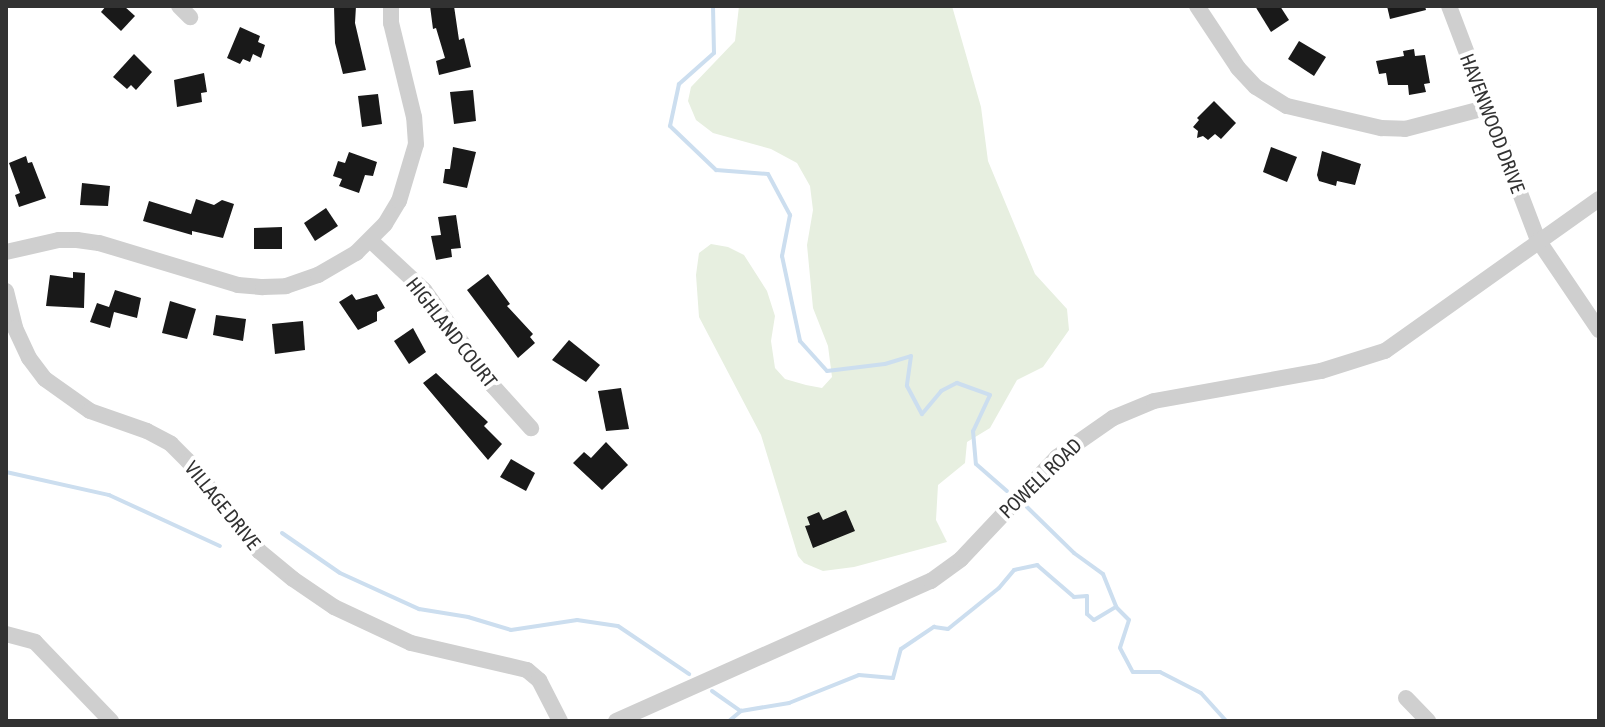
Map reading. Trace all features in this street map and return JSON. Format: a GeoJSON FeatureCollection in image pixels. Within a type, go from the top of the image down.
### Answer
{"type":"FeatureCollection","features":[{"type":"Feature","properties":{"kind":"street"},"geometry":{"type":"LineString","coordinates":[[6,252],[59,240],[77,240],[99,243],[238,285],[263,287],[286,286],[318,275],[356,253],[370,240],[399,201],[416,144],[414,117],[391,23],[391,6]]}},
{"type":"Feature","properties":{"kind":"street"},"geometry":{"type":"LineString","coordinates":[[1197,6],[1238,68],[1256,87],[1287,106],[1381,128],[1405,129],[1485,108]]}},
{"type":"Feature","properties":{"kind":"street","name":"HAVENWOOD DRIVE"},"geometry":{"type":"LineString","coordinates":[[1449,6],[1485,108],[1538,240],[1599,330]]}},
{"type":"Feature","properties":{"kind":"street","name":"POWELL ROAD"},"geometry":{"type":"LineString","coordinates":[[616,721],[931,581],[961,559],[1057,457],[1113,418],[1154,401],[1321,371],[1385,351],[1599,199]]}},
{"type":"Feature","properties":{"kind":"street","name":"HIGHLAND COURT"},"geometry":{"type":"LineString","coordinates":[[370,240],[424,290],[493,386],[531,428]]}},
{"type":"Feature","properties":{"kind":"street","name":"VILLAGE DRIVE"},"geometry":{"type":"LineString","coordinates":[[6,291],[15,328],[29,358],[45,379],[90,411],[147,431],[171,444],[259,551],[293,579],[334,607],[411,643],[527,670],[539,680],[560,721]]}},
{"type":"Feature","properties":{"kind":"street"},"geometry":{"type":"LineString","coordinates":[[6,634],[35,642],[111,721]]}},
{"type":"Feature","properties":{"kind":"street"},"geometry":{"type":"LineString","coordinates":[[1406,698],[1428,721]]}},
{"type":"Feature","properties":{"kind":"green space"},"geometry":{"type":"Polygon","coordinates":[[[739,6],[952,6],[981,107],[988,161],[1035,274],[1067,309],[1069,330],[1043,367],[1017,380],[990,428],[967,442],[965,463],[938,485],[936,520],[947,542],[854,567],[823,571],[804,563],[798,556],[761,435],[699,317],[696,275],[699,253],[711,244],[728,247],[744,255],[767,291],[775,316],[771,341],[775,368],[785,379],[822,388],[832,377],[828,346],[813,308],[807,245],[813,210],[810,186],[797,163],[771,149],[713,133],[696,120],[688,101],[691,87],[735,41],[739,6]]]}},
{"type":"Feature","properties":{"kind":"building"},"geometry":{"type":"Polygon","coordinates":[[[106,6],[124,6],[135,16],[121,31],[101,12],[106,6]]]}},
{"type":"Feature","properties":{"kind":"building"},"geometry":{"type":"Polygon","coordinates":[[[334,6],[356,6],[355,23],[366,70],[343,74],[335,43],[334,6]]]}},
{"type":"Feature","properties":{"kind":"building"},"geometry":{"type":"Polygon","coordinates":[[[430,6],[454,6],[459,40],[464,38],[471,67],[439,75],[436,61],[445,58],[436,28],[433,29],[430,6]]]}},
{"type":"Feature","properties":{"kind":"building"},"geometry":{"type":"Polygon","coordinates":[[[1255,6],[1280,6],[1289,20],[1271,32],[1255,6]]]}},
{"type":"Feature","properties":{"kind":"building"},"geometry":{"type":"Polygon","coordinates":[[[1387,6],[1425,6],[1426,10],[1390,19],[1387,6]]]}},
{"type":"Feature","properties":{"kind":"building"},"geometry":{"type":"Polygon","coordinates":[[[240,27],[260,36],[258,42],[265,45],[261,58],[253,54],[250,62],[243,59],[240,64],[227,58],[240,27]]]}},
{"type":"Feature","properties":{"kind":"building"},"geometry":{"type":"Polygon","coordinates":[[[1299,41],[1326,57],[1314,76],[1288,59],[1299,41]]]}},
{"type":"Feature","properties":{"kind":"building"},"geometry":{"type":"Polygon","coordinates":[[[1414,49],[1415,56],[1425,55],[1430,83],[1424,84],[1426,92],[1409,95],[1408,85],[1388,85],[1386,73],[1379,74],[1376,61],[1404,56],[1403,51],[1414,49]]]}},
{"type":"Feature","properties":{"kind":"building"},"geometry":{"type":"Polygon","coordinates":[[[134,54],[152,72],[136,90],[131,85],[127,89],[113,77],[134,54]]]}},
{"type":"Feature","properties":{"kind":"building"},"geometry":{"type":"Polygon","coordinates":[[[204,73],[207,92],[201,93],[202,102],[177,107],[174,80],[204,73]]]}},
{"type":"Feature","properties":{"kind":"building"},"geometry":{"type":"Polygon","coordinates":[[[473,90],[476,121],[454,124],[450,92],[473,90]]]}},
{"type":"Feature","properties":{"kind":"building"},"geometry":{"type":"Polygon","coordinates":[[[378,94],[382,124],[362,127],[358,96],[378,94]]]}},
{"type":"Feature","properties":{"kind":"building"},"geometry":{"type":"Polygon","coordinates":[[[1214,101],[1236,123],[1221,139],[1215,134],[1208,140],[1203,136],[1197,138],[1198,131],[1193,127],[1199,120],[1197,118],[1214,101]]]}},
{"type":"Feature","properties":{"kind":"building"},"geometry":{"type":"Polygon","coordinates":[[[453,147],[476,152],[467,188],[443,183],[445,169],[450,169],[453,147]]]}},
{"type":"Feature","properties":{"kind":"building"},"geometry":{"type":"Polygon","coordinates":[[[1271,147],[1297,157],[1287,182],[1263,172],[1271,147]]]}},
{"type":"Feature","properties":{"kind":"building"},"geometry":{"type":"Polygon","coordinates":[[[1322,151],[1361,164],[1355,185],[1337,181],[1336,186],[1319,181],[1317,175],[1322,151]]]}},
{"type":"Feature","properties":{"kind":"building"},"geometry":{"type":"Polygon","coordinates":[[[349,152],[377,162],[373,176],[365,175],[359,193],[339,186],[342,179],[333,176],[338,161],[345,163],[349,152]]]}},
{"type":"Feature","properties":{"kind":"building"},"geometry":{"type":"Polygon","coordinates":[[[26,156],[28,163],[32,162],[46,198],[19,207],[15,195],[20,193],[9,163],[26,156]]]}},
{"type":"Feature","properties":{"kind":"building"},"geometry":{"type":"Polygon","coordinates":[[[82,183],[110,186],[108,206],[80,205],[82,183]]]}},
{"type":"Feature","properties":{"kind":"building"},"geometry":{"type":"Polygon","coordinates":[[[196,199],[214,205],[222,200],[234,204],[223,238],[192,231],[192,235],[143,221],[149,201],[191,214],[196,199]]]}},
{"type":"Feature","properties":{"kind":"building"},"geometry":{"type":"Polygon","coordinates":[[[326,208],[338,226],[315,241],[304,223],[326,208]]]}},
{"type":"Feature","properties":{"kind":"building"},"geometry":{"type":"Polygon","coordinates":[[[456,215],[461,248],[451,249],[452,257],[436,260],[431,236],[441,235],[438,217],[456,215]]]}},
{"type":"Feature","properties":{"kind":"building"},"geometry":{"type":"Polygon","coordinates":[[[282,227],[282,249],[254,249],[254,228],[282,227]]]}},
{"type":"Feature","properties":{"kind":"building"},"geometry":{"type":"Polygon","coordinates":[[[73,272],[85,273],[84,308],[46,306],[50,275],[73,278],[73,272]]]}},
{"type":"Feature","properties":{"kind":"building"},"geometry":{"type":"Polygon","coordinates":[[[488,274],[510,304],[507,306],[533,334],[530,337],[535,343],[518,358],[467,290],[488,274]]]}},
{"type":"Feature","properties":{"kind":"building"},"geometry":{"type":"Polygon","coordinates":[[[115,290],[141,298],[137,318],[114,312],[110,328],[90,322],[97,303],[109,307],[115,290]]]}},
{"type":"Feature","properties":{"kind":"building"},"geometry":{"type":"Polygon","coordinates":[[[352,294],[356,300],[377,294],[385,308],[377,312],[377,321],[358,330],[339,302],[352,294]]]}},
{"type":"Feature","properties":{"kind":"building"},"geometry":{"type":"Polygon","coordinates":[[[170,301],[196,309],[187,339],[162,333],[170,301]]]}},
{"type":"Feature","properties":{"kind":"building"},"geometry":{"type":"Polygon","coordinates":[[[216,315],[246,319],[243,341],[213,335],[216,315]]]}},
{"type":"Feature","properties":{"kind":"building"},"geometry":{"type":"Polygon","coordinates":[[[303,321],[305,350],[275,354],[272,324],[303,321]]]}},
{"type":"Feature","properties":{"kind":"building"},"geometry":{"type":"Polygon","coordinates":[[[413,328],[426,352],[409,364],[394,341],[413,328]]]}},
{"type":"Feature","properties":{"kind":"building"},"geometry":{"type":"Polygon","coordinates":[[[569,340],[600,365],[586,382],[552,360],[569,340]]]}},
{"type":"Feature","properties":{"kind":"building"},"geometry":{"type":"Polygon","coordinates":[[[436,373],[488,422],[484,426],[502,444],[488,460],[423,383],[436,373]]]}},
{"type":"Feature","properties":{"kind":"building"},"geometry":{"type":"Polygon","coordinates":[[[621,388],[629,429],[606,431],[598,391],[621,388]]]}},
{"type":"Feature","properties":{"kind":"building"},"geometry":{"type":"Polygon","coordinates":[[[606,442],[628,465],[602,490],[573,463],[584,452],[591,458],[606,442]]]}},
{"type":"Feature","properties":{"kind":"building"},"geometry":{"type":"Polygon","coordinates":[[[511,459],[535,473],[526,491],[500,477],[511,459]]]}},
{"type":"Feature","properties":{"kind":"building"},"geometry":{"type":"Polygon","coordinates":[[[846,510],[855,531],[813,548],[805,526],[810,525],[807,517],[819,512],[823,520],[846,510]]]}},
{"type":"Feature","properties":{"kind":"waterway"},"geometry":{"type":"LineString","coordinates":[[713,6],[714,53],[679,84],[670,126],[716,170],[768,174],[790,215],[782,256],[800,341],[827,371],[885,364],[911,356],[907,386],[922,414],[941,391],[957,383],[990,395],[973,431],[976,464],[1007,491]]}},
{"type":"Feature","properties":{"kind":"waterway"},"geometry":{"type":"LineString","coordinates":[[6,472],[109,495],[220,546]]}},
{"type":"Feature","properties":{"kind":"waterway"},"geometry":{"type":"LineString","coordinates":[[1027,507],[1074,553],[1103,574],[1116,607],[1129,620],[1120,648],[1133,672],[1160,672],[1201,693],[1226,721]]}},
{"type":"Feature","properties":{"kind":"waterway"},"geometry":{"type":"LineString","coordinates":[[282,533],[340,573],[419,609],[468,617],[511,630],[577,620],[618,626],[689,674]]}},
{"type":"Feature","properties":{"kind":"waterway"},"geometry":{"type":"LineString","coordinates":[[729,721],[741,711],[789,703],[859,675],[893,678],[901,649],[934,627],[948,629],[999,588],[1014,570],[1037,565],[1074,597],[1087,596],[1087,614],[1094,620],[1116,607]]}},
{"type":"Feature","properties":{"kind":"waterway"},"geometry":{"type":"LineString","coordinates":[[712,691],[741,711]]}}]}
